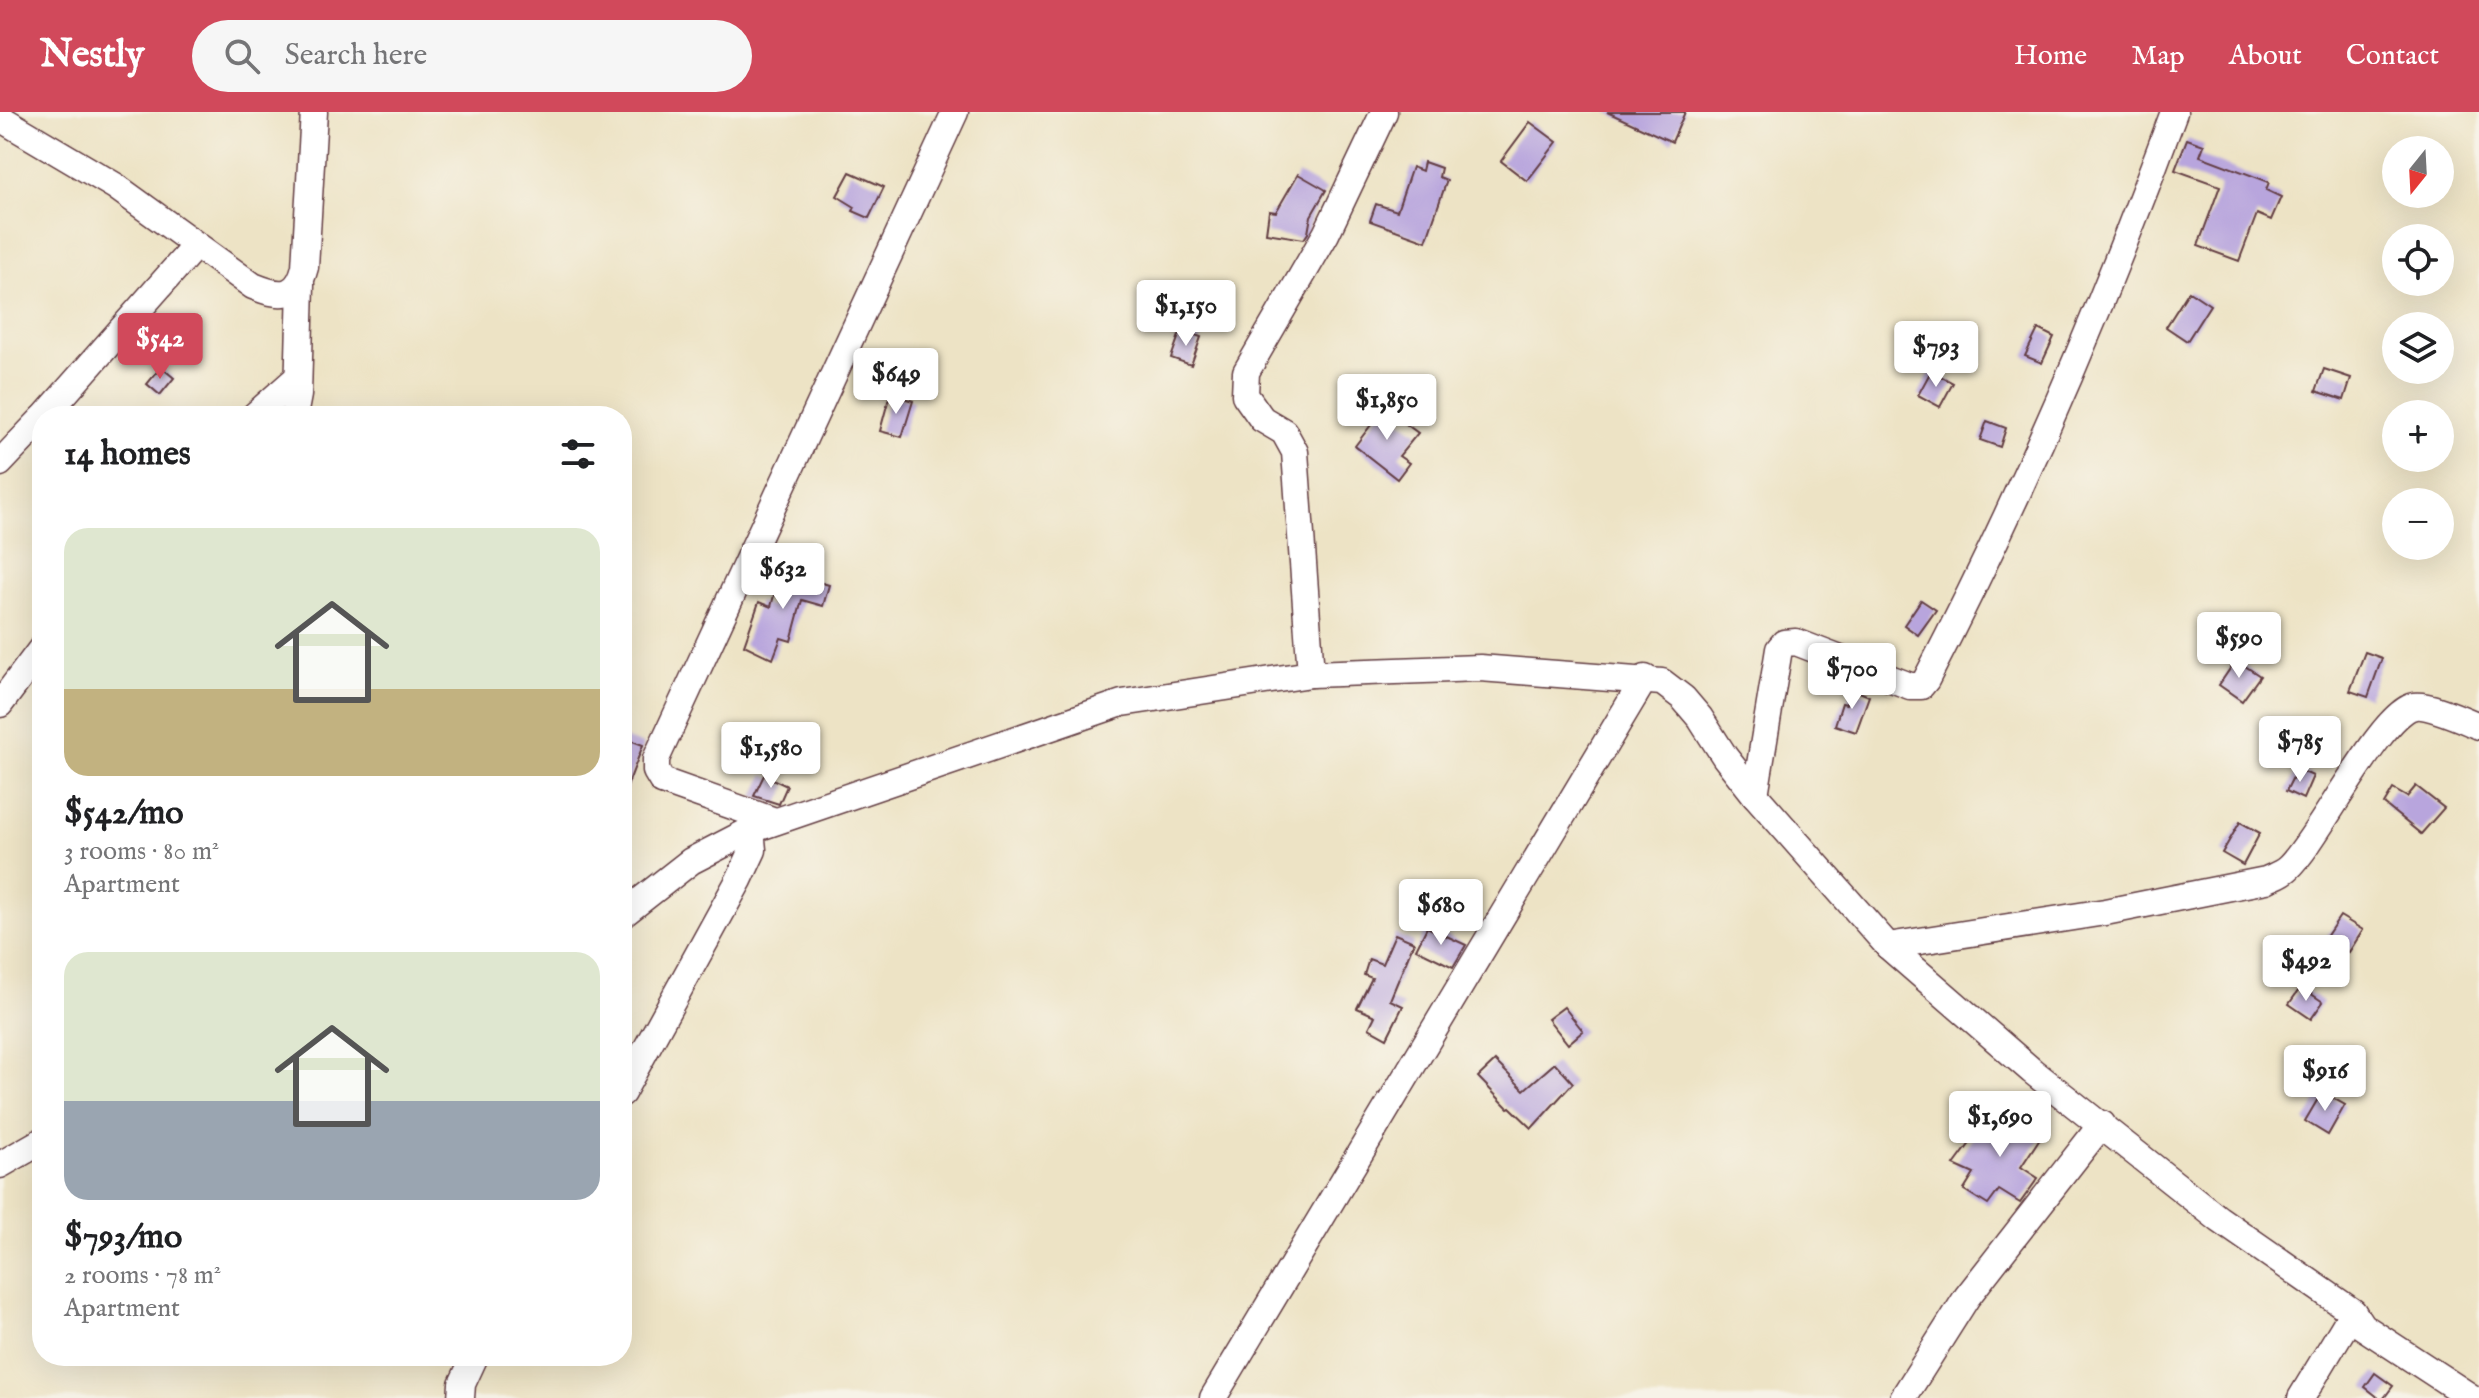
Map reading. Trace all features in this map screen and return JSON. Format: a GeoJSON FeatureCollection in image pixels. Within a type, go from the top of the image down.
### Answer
{"type":"FeatureCollection","features":[{"type":"Feature","properties":{"kind":"street"},"geometry":{"type":"LineString","coordinates":[[295,406],[314,112]]}},
{"type":"Feature","properties":{"kind":"street"},"geometry":{"type":"LineString","coordinates":[[763,825],[662,781],[656,771],[656,759],[955,112]]}},
{"type":"Feature","properties":{"kind":"street"},"geometry":{"type":"LineString","coordinates":[[1311,674],[1295,452],[1284,432],[1262,419],[1245,395],[1246,372],[1326,234],[1384,112]]}},
{"type":"Feature","properties":{"kind":"street"},"geometry":{"type":"LineString","coordinates":[[1755,795],[1779,649],[1784,643],[1796,642],[1910,686],[1921,686],[1926,680],[2015,499],[2069,376],[2126,243],[2174,112]]}},
{"type":"Feature","properties":{"kind":"street"},"geometry":{"type":"LineString","coordinates":[[0,118],[115,186],[253,286],[272,294],[289,293],[301,284]]}},
{"type":"Feature","properties":{"kind":"street"},"geometry":{"type":"LineString","coordinates":[[54,406],[196,245]]}},
{"type":"Feature","properties":{"kind":"street"},"geometry":{"type":"LineString","coordinates":[[265,406],[298,377]]}},
{"type":"Feature","properties":{"kind":"street"},"geometry":{"type":"LineString","coordinates":[[0,463],[32,430]]}},
{"type":"Feature","properties":{"kind":"street"},"geometry":{"type":"LineString","coordinates":[[0,704],[32,661]]}},
{"type":"Feature","properties":{"kind":"street"},"geometry":{"type":"LineString","coordinates":[[632,907],[691,861],[763,825],[1122,703],[1311,674],[1480,668],[1645,678],[1662,682],[1683,698],[1755,795],[1888,946],[2032,1071],[2219,1219],[2353,1312],[2362,1326],[2472,1398]]}},
{"type":"Feature","properties":{"kind":"street"},"geometry":{"type":"LineString","coordinates":[[1213,1398],[1645,678]]}},
{"type":"Feature","properties":{"kind":"street"},"geometry":{"type":"LineString","coordinates":[[1888,946],[2105,912],[2266,880],[2286,871],[2299,857],[2355,770],[2401,711],[2417,705],[2479,726]]}},
{"type":"Feature","properties":{"kind":"street"},"geometry":{"type":"LineString","coordinates":[[632,1075],[739,880],[763,825]]}},
{"type":"Feature","properties":{"kind":"street"},"geometry":{"type":"LineString","coordinates":[[1903,1398],[1967,1297],[2102,1124]]}},
{"type":"Feature","properties":{"kind":"street"},"geometry":{"type":"LineString","coordinates":[[0,1165],[32,1147]]}},
{"type":"Feature","properties":{"kind":"street"},"geometry":{"type":"LineString","coordinates":[[2301,1398],[2353,1312]]}},
{"type":"Feature","properties":{"kind":"street"},"geometry":{"type":"LineString","coordinates":[[461,1398],[462,1384],[470,1366]]}},
{"type":"Feature","properties":{"kind":"building"},"geometry":{"type":"Polygon","coordinates":[[[1607,112],[1685,112],[1672,142],[1607,112]]]}},
{"type":"Feature","properties":{"kind":"building"},"geometry":{"type":"Polygon","coordinates":[[[1530,122],[1557,142],[1527,181],[1501,161],[1530,122]]]}},
{"type":"Feature","properties":{"kind":"building"},"geometry":{"type":"Polygon","coordinates":[[[2187,139],[2204,145],[2200,156],[2269,182],[2266,190],[2281,197],[2271,220],[2257,214],[2239,261],[2198,246],[2220,186],[2175,170],[2187,139]]]}},
{"type":"Feature","properties":{"kind":"building"},"geometry":{"type":"Polygon","coordinates":[[[1424,162],[1441,168],[1439,177],[1447,180],[1426,241],[1370,221],[1376,204],[1397,211],[1412,167],[1422,171],[1424,162]]]}},
{"type":"Feature","properties":{"kind":"building"},"geometry":{"type":"Polygon","coordinates":[[[850,172],[884,187],[869,218],[853,211],[855,207],[837,196],[850,172]]]}},
{"type":"Feature","properties":{"kind":"building"},"geometry":{"type":"Polygon","coordinates":[[[1298,174],[1326,190],[1311,216],[1308,233],[1304,239],[1266,233],[1269,211],[1276,212],[1298,174]]]}},
{"type":"Feature","properties":{"kind":"building"},"geometry":{"type":"Polygon","coordinates":[[[2189,291],[2210,305],[2187,341],[2166,327],[2189,291]]]}},
{"type":"Feature","properties":{"kind":"building"},"geometry":{"type":"Polygon","coordinates":[[[2038,329],[2054,337],[2042,363],[2025,356],[2038,329]]]}},
{"type":"Feature","properties":{"kind":"building"},"geometry":{"type":"Polygon","coordinates":[[[1181,330],[1201,337],[1191,365],[1171,358],[1181,330]]]}},
{"type":"Feature","properties":{"kind":"building"},"geometry":{"type":"Polygon","coordinates":[[[161,367],[174,378],[160,395],[147,384],[161,367]]]}},
{"type":"Feature","properties":{"kind":"building"},"geometry":{"type":"Polygon","coordinates":[[[2324,369],[2351,378],[2344,400],[2316,391],[2324,369]]]}},
{"type":"Feature","properties":{"kind":"building"},"geometry":{"type":"Polygon","coordinates":[[[1931,371],[1953,383],[1940,407],[1918,395],[1931,371]]]}},
{"type":"Feature","properties":{"kind":"building"},"geometry":{"type":"Polygon","coordinates":[[[890,394],[913,401],[902,437],[880,431],[890,394]]]}},
{"type":"Feature","properties":{"kind":"building"},"geometry":{"type":"Polygon","coordinates":[[[1384,408],[1418,433],[1399,456],[1409,463],[1397,479],[1355,446],[1384,408]]]}},
{"type":"Feature","properties":{"kind":"building"},"geometry":{"type":"Polygon","coordinates":[[[1987,421],[2006,428],[2000,447],[1980,440],[1987,421]]]}},
{"type":"Feature","properties":{"kind":"building"},"geometry":{"type":"Polygon","coordinates":[[[782,564],[800,569],[798,576],[829,585],[823,606],[802,600],[791,641],[781,638],[773,659],[744,645],[759,602],[771,607],[782,564]]]}},
{"type":"Feature","properties":{"kind":"building"},"geometry":{"type":"Polygon","coordinates":[[[1921,600],[1936,610],[1918,635],[1904,625],[1921,600]]]}},
{"type":"Feature","properties":{"kind":"building"},"geometry":{"type":"Polygon","coordinates":[[[2365,652],[2382,658],[2368,697],[2350,691],[2365,652]]]}},
{"type":"Feature","properties":{"kind":"building"},"geometry":{"type":"Polygon","coordinates":[[[2236,660],[2260,676],[2242,701],[2219,685],[2236,660]]]}},
{"type":"Feature","properties":{"kind":"building"},"geometry":{"type":"Polygon","coordinates":[[[1852,689],[1869,696],[1856,732],[1835,725],[1842,703],[1846,704],[1852,689]]]}},
{"type":"Feature","properties":{"kind":"building"},"geometry":{"type":"Polygon","coordinates":[[[632,741],[643,745],[632,774],[632,741]]]}},
{"type":"Feature","properties":{"kind":"building"},"geometry":{"type":"Polygon","coordinates":[[[2297,769],[2313,776],[2303,799],[2286,791],[2297,769]]]}},
{"type":"Feature","properties":{"kind":"building"},"geometry":{"type":"Polygon","coordinates":[[[764,775],[787,786],[779,804],[754,796],[764,775]]]}},
{"type":"Feature","properties":{"kind":"building"},"geometry":{"type":"Polygon","coordinates":[[[2416,786],[2444,808],[2421,834],[2384,804],[2393,789],[2407,797],[2416,786]]]}},
{"type":"Feature","properties":{"kind":"building"},"geometry":{"type":"Polygon","coordinates":[[[2240,822],[2260,833],[2243,865],[2222,853],[2240,822]]]}},
{"type":"Feature","properties":{"kind":"building"},"geometry":{"type":"Polygon","coordinates":[[[2340,916],[2363,930],[2349,952],[2326,937],[2340,916]]]}},
{"type":"Feature","properties":{"kind":"building"},"geometry":{"type":"Polygon","coordinates":[[[1427,927],[1466,945],[1453,967],[1416,949],[1427,927]]]}},
{"type":"Feature","properties":{"kind":"building"},"geometry":{"type":"Polygon","coordinates":[[[1395,934],[1414,942],[1390,1000],[1403,1006],[1387,1038],[1369,1028],[1375,1016],[1357,1008],[1372,978],[1364,975],[1369,959],[1382,964],[1395,934]]]}},
{"type":"Feature","properties":{"kind":"building"},"geometry":{"type":"Polygon","coordinates":[[[2301,987],[2323,1002],[2311,1019],[2289,1004],[2301,987]]]}},
{"type":"Feature","properties":{"kind":"building"},"geometry":{"type":"Polygon","coordinates":[[[1564,1007],[1583,1031],[1568,1044],[1548,1019],[1564,1007]]]}},
{"type":"Feature","properties":{"kind":"building"},"geometry":{"type":"Polygon","coordinates":[[[1495,1061],[1524,1090],[1555,1063],[1573,1083],[1532,1128],[1478,1077],[1495,1061]]]}},
{"type":"Feature","properties":{"kind":"building"},"geometry":{"type":"Polygon","coordinates":[[[2322,1092],[2345,1105],[2328,1135],[2305,1121],[2322,1092]]]}},
{"type":"Feature","properties":{"kind":"building"},"geometry":{"type":"Polygon","coordinates":[[[1986,1112],[2022,1122],[2042,1135],[2021,1167],[2038,1178],[2020,1203],[1999,1190],[1988,1205],[1964,1190],[1974,1174],[1954,1165],[1982,1127],[1986,1112]]]}},
{"type":"Feature","properties":{"kind":"building"},"geometry":{"type":"Polygon","coordinates":[[[2375,1373],[2393,1386],[2384,1398],[2379,1398],[2365,1387],[2375,1373]]]}}]}
